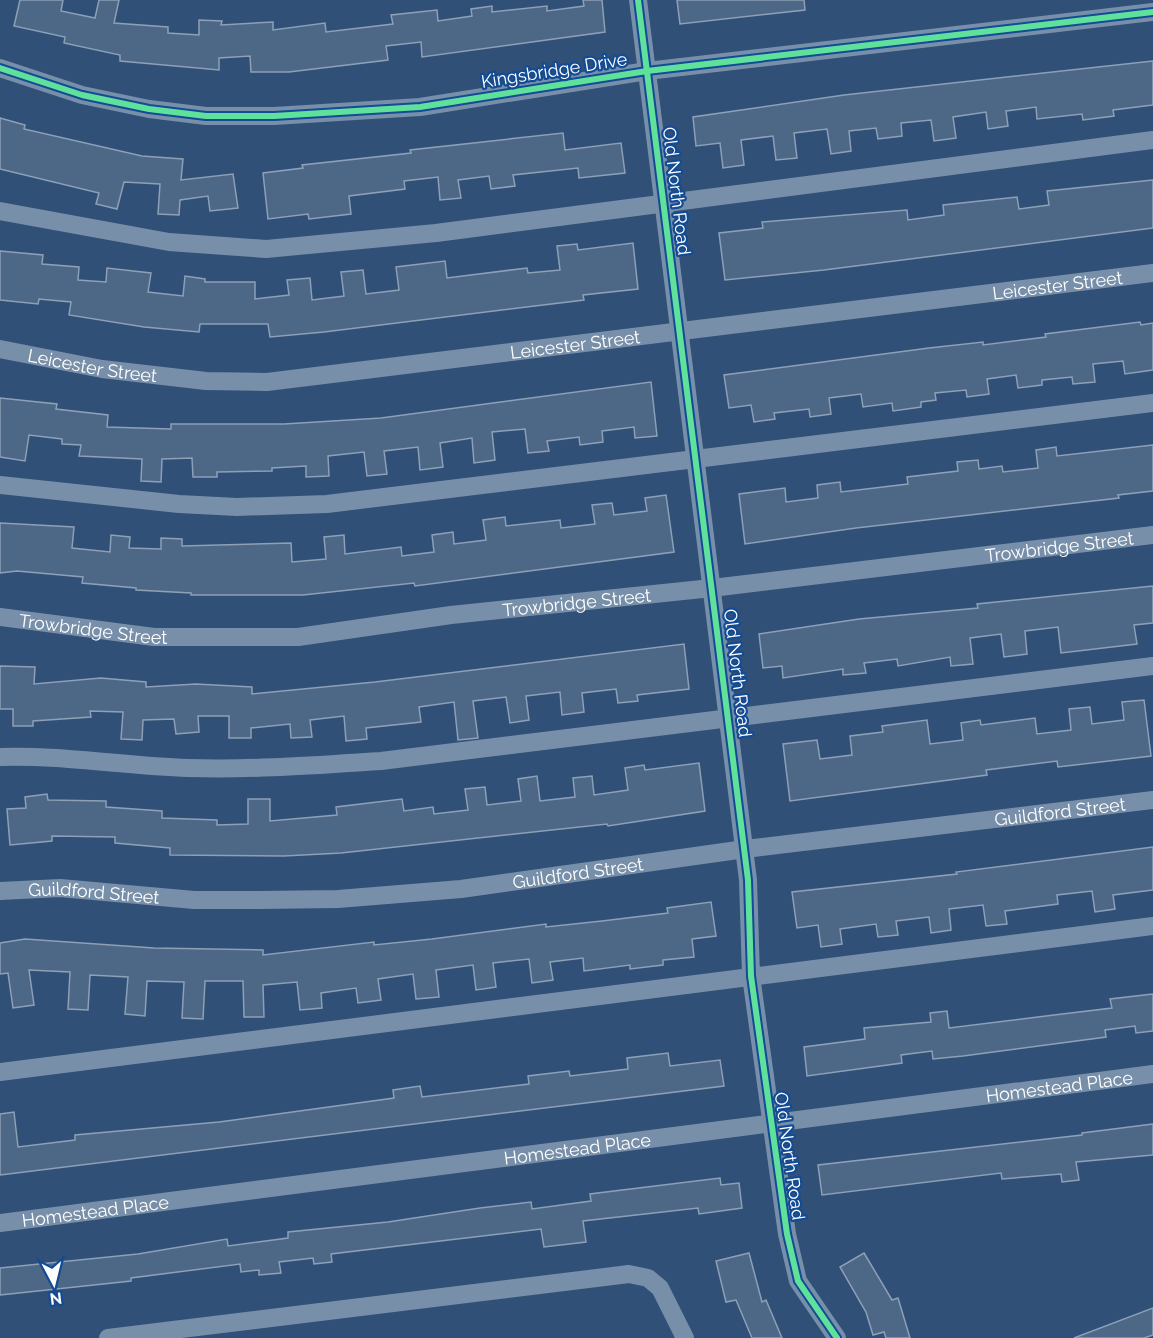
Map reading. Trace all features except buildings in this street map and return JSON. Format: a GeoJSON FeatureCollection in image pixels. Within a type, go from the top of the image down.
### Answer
{"type":"FeatureCollection","features":[{"type":"Feature","properties":{"kind":"street","name":"Old North Road"},"geometry":{"type":"LineString","coordinates":[[638,0],[745,849],[750,908],[751,976],[770,1122],[787,1234],[798,1281],[837,1338]]}},
{"type":"Feature","properties":{"kind":"street","name":"Kingsbridge Drive"},"geometry":{"type":"LineString","coordinates":[[0,68],[82,95],[149,109],[206,116],[263,116],[420,106],[646,71],[1153,12]]}},
{"type":"Feature","properties":{"kind":"street"},"geometry":{"type":"LineString","coordinates":[[0,211],[169,242],[266,249],[424,234],[1153,140]]}},
{"type":"Feature","properties":{"kind":"street","name":"Leicester Street"},"geometry":{"type":"LineString","coordinates":[[0,349],[102,369],[206,381],[267,382],[1153,273]]}},
{"type":"Feature","properties":{"kind":"street"},"geometry":{"type":"LineString","coordinates":[[0,485],[179,504],[286,506],[327,504],[1153,403]]}},
{"type":"Feature","properties":{"kind":"street","name":"Trowbridge Street"},"geometry":{"type":"LineString","coordinates":[[0,617],[154,637],[298,637],[451,615],[712,588],[1153,536]]}},
{"type":"Feature","properties":{"kind":"street"},"geometry":{"type":"LineString","coordinates":[[0,757],[34,756],[187,768],[327,765],[381,761],[1153,666]]}},
{"type":"Feature","properties":{"kind":"street","name":"Guildford Street"},"geometry":{"type":"LineString","coordinates":[[0,891],[60,888],[194,900],[338,899],[461,889],[745,849],[1153,800]]}},
{"type":"Feature","properties":{"kind":"street"},"geometry":{"type":"LineString","coordinates":[[0,1072],[1153,926]]}},
{"type":"Feature","properties":{"kind":"street","name":"Homestead Place"},"geometry":{"type":"LineString","coordinates":[[0,1223],[1153,1074]]}},
{"type":"Feature","properties":{"kind":"street"},"geometry":{"type":"LineString","coordinates":[[108,1338],[629,1274],[648,1278],[660,1288],[685,1338]]}},
{"type":"Feature","properties":{"kind":"cycle path"},"geometry":{"type":"LineString","coordinates":[[638,0],[748,880],[751,976],[787,1234],[798,1281],[837,1338]]}},
{"type":"Feature","properties":{"kind":"cycle path"},"geometry":{"type":"LineString","coordinates":[[0,68],[82,95],[149,109],[206,116],[274,116],[420,107],[647,71],[1153,12]]}}]}
